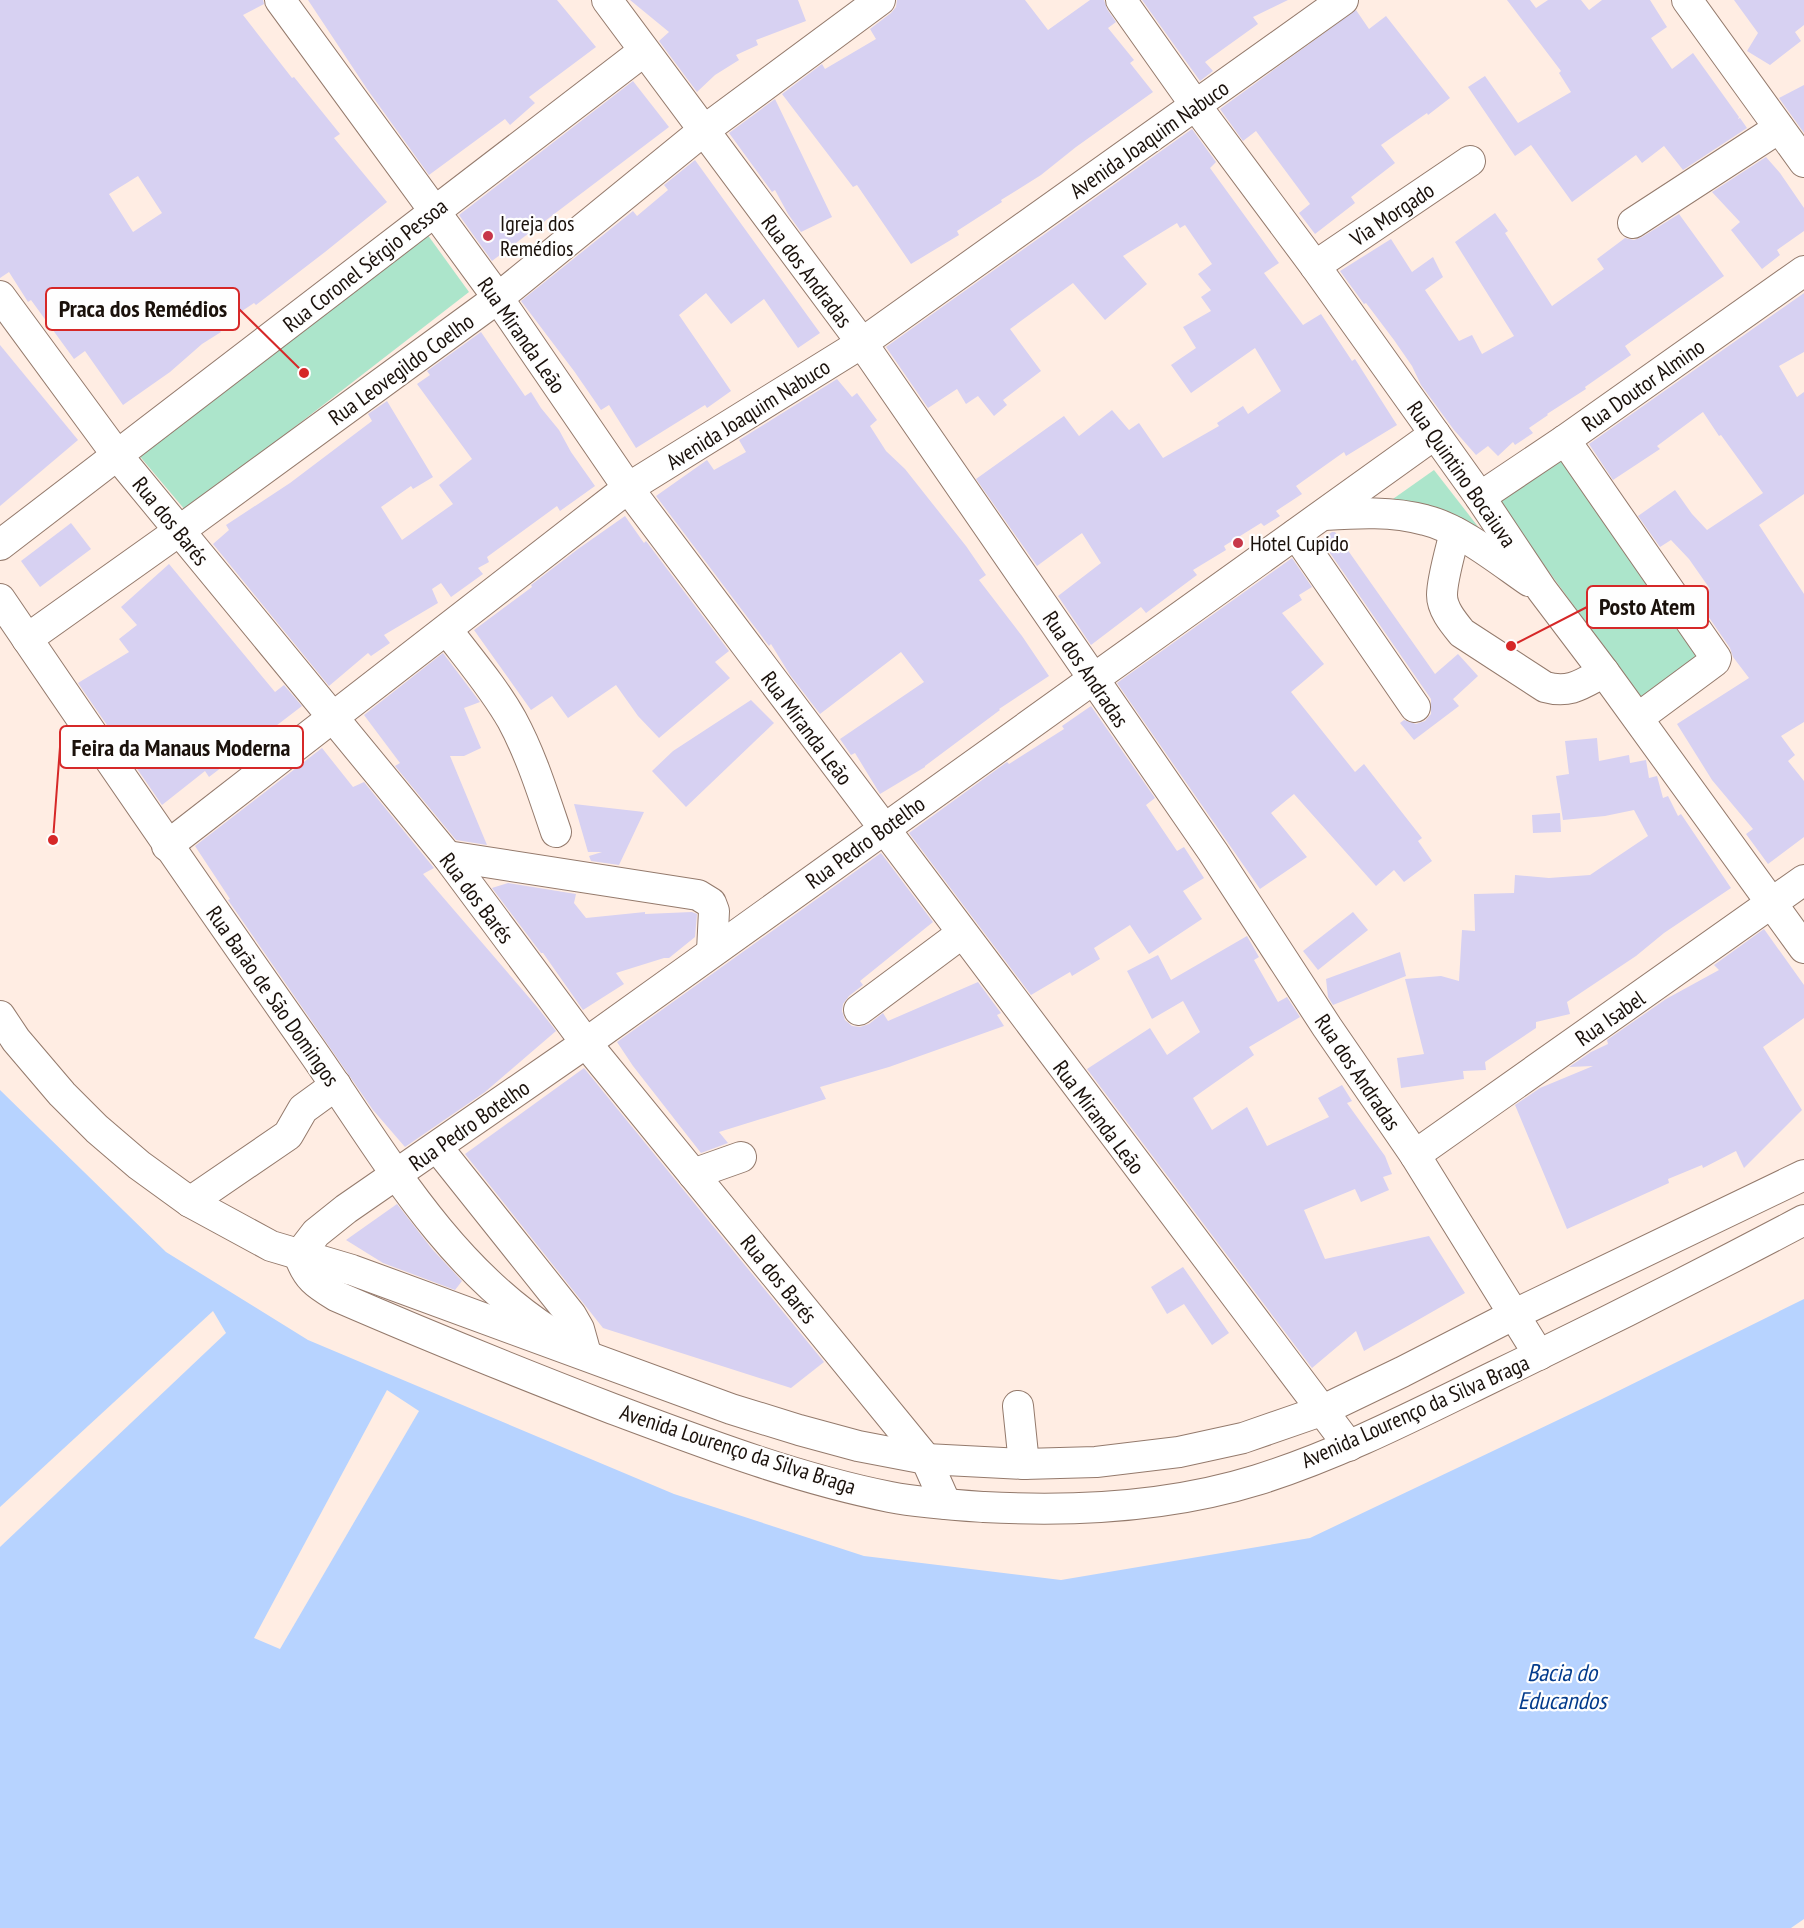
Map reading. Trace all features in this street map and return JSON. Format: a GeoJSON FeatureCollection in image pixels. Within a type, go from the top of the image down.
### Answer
{"type":"FeatureCollection","features":[{"type":"Feature","properties":{"kind":"street","name":"Rua Miranda Leão"},"geometry":{"type":"LineString","coordinates":[[280,0],[498,298],[628,488],[1349,1446]]}},
{"type":"Feature","properties":{"kind":"street","name":"Rua dos Andradas"},"geometry":{"type":"LineString","coordinates":[[608,0],[862,343],[1213,852],[1327,1028],[1415,1155],[1539,1355]]}},
{"type":"Feature","properties":{"kind":"street","name":"Rua Leovegildo Coelho"},"geometry":{"type":"LineString","coordinates":[[27,639],[498,298],[703,131],[880,0]]}},
{"type":"Feature","properties":{"kind":"street","name":"Rua Quintino Bocaiuva"},"geometry":{"type":"LineString","coordinates":[[1121,0],[1480,497],[1542,590],[1638,718],[1804,948]]}},
{"type":"Feature","properties":{"kind":"street","name":"Avenida Joaquim Nabuco"},"geometry":{"type":"LineString","coordinates":[[167,846],[628,488],[862,343],[1343,0]]}},
{"type":"Feature","properties":{"kind":"street"},"geometry":{"type":"LineString","coordinates":[[1687,0],[1804,162]]}},
{"type":"Feature","properties":{"kind":"street","name":"Rua Coronel Sérgio Pessoa"},"geometry":{"type":"LineString","coordinates":[[0,545],[644,51]]}},
{"type":"Feature","properties":{"kind":"street"},"geometry":{"type":"LineString","coordinates":[[1633,223],[1779,128]]}},
{"type":"Feature","properties":{"kind":"street","name":"Via Morgado"},"geometry":{"type":"LineString","coordinates":[[1315,266],[1470,161]]}},
{"type":"Feature","properties":{"kind":"street","name":"Rua Doutor Almino"},"geometry":{"type":"LineString","coordinates":[[1480,497],[1565,440],[1804,271]]}},
{"type":"Feature","properties":{"kind":"street","name":"Rua dos Barés"},"geometry":{"type":"LineString","coordinates":[[0,296],[117,455],[447,856],[586,1043],[926,1459],[946,1504]]}},
{"type":"Feature","properties":{"kind":"street","name":"Rua Pedro Botelho"},"geometry":{"type":"LineString","coordinates":[[299,1255],[330,1221],[586,1043],[1435,434]]}},
{"type":"Feature","properties":{"kind":"street"},"geometry":{"type":"LineString","coordinates":[[1565,440],[1716,659],[1638,718]]}},
{"type":"Feature","properties":{"kind":"street"},"geometry":{"type":"LineString","coordinates":[[1324,515],[1368,513],[1427,520],[1455,532],[1542,590]]}},
{"type":"Feature","properties":{"kind":"street"},"geometry":{"type":"LineString","coordinates":[[1455,532],[1442,595],[1452,621],[1462,633],[1545,687],[1558,691],[1572,689],[1604,672]]}},
{"type":"Feature","properties":{"kind":"street"},"geometry":{"type":"LineString","coordinates":[[1296,534],[1415,707]]}},
{"type":"Feature","properties":{"kind":"street","name":"Rua Barão de São Domingos"},"geometry":{"type":"LineString","coordinates":[[0,599],[167,846],[336,1085],[396,1176],[482,1278],[519,1309],[586,1354]]}},
{"type":"Feature","properties":{"kind":"street"},"geometry":{"type":"LineString","coordinates":[[447,630],[511,719],[526,751],[556,832]]}},
{"type":"Feature","properties":{"kind":"street"},"geometry":{"type":"LineString","coordinates":[[447,856],[698,895],[711,903],[714,911],[712,951]]}},
{"type":"Feature","properties":{"kind":"street","name":"Rua Isabel"},"geometry":{"type":"LineString","coordinates":[[1415,1155],[1804,880]]}},
{"type":"Feature","properties":{"kind":"street"},"geometry":{"type":"LineString","coordinates":[[859,1010],[961,933]]}},
{"type":"Feature","properties":{"kind":"street","name":"Avenida Lourenço da Silva Braga"},"geometry":{"type":"LineString","coordinates":[[0,1016],[16,1040],[62,1094],[97,1129],[190,1202],[271,1246],[352,1270],[731,1409],[858,1446],[926,1459],[1024,1464],[1096,1462],[1179,1452],[1243,1438],[1321,1411],[1804,1174]]}},
{"type":"Feature","properties":{"kind":"street"},"geometry":{"type":"LineString","coordinates":[[190,1202],[288,1135],[303,1108],[336,1085]]}},
{"type":"Feature","properties":{"kind":"street"},"geometry":{"type":"LineString","coordinates":[[437,1147],[571,1315],[579,1329],[586,1354]]}},
{"type":"Feature","properties":{"kind":"street"},"geometry":{"type":"LineString","coordinates":[[693,1174],[741,1157]]}},
{"type":"Feature","properties":{"kind":"street","name":"Avenida Lourenço da Silva Braga"},"geometry":{"type":"LineString","coordinates":[[299,1255],[304,1270],[317,1284],[336,1296],[561,1389],[702,1442],[792,1472],[893,1498],[946,1504],[1035,1509],[1112,1506],[1176,1498],[1255,1480],[1349,1446],[1618,1317],[1804,1221]]}},
{"type":"Feature","properties":{"kind":"street"},"geometry":{"type":"LineString","coordinates":[[1018,1406],[1024,1464]]}},
{"type":"Feature","properties":{"kind":"green space"},"geometry":{"type":"Polygon","coordinates":[[[427,234],[469,292],[186,511],[137,453],[427,234]]]}},
{"type":"Feature","properties":{"kind":"green space"},"geometry":{"type":"Polygon","coordinates":[[[1563,453],[1714,660],[1648,708],[1497,500],[1563,453]]]}},
{"type":"Feature","properties":{"kind":"green space"},"geometry":{"type":"Polygon","coordinates":[[[1434,470],[1483,533],[1383,506],[1434,470]]]}},
{"type":"Feature","properties":{"kind":"water","name":"Bacia do Educandos"},"geometry":{"type":"Polygon","coordinates":[[[0,1090],[166,1252],[308,1340],[674,1494],[864,1556],[1061,1580],[1310,1538],[1600,1400],[1804,1299],[1804,1919],[1791,1928],[0,1928],[0,1090]]]}},
{"type":"Feature","properties":{"kind":"pier"},"geometry":{"type":"Polygon","coordinates":[[[213,1311],[226,1333],[0,1547],[0,1507],[213,1311]]]}},
{"type":"Feature","properties":{"kind":"pier"},"geometry":{"type":"Polygon","coordinates":[[[387,1390],[419,1411],[280,1649],[254,1638],[387,1390]]]}},
{"type":"Feature","properties":{"kind":"building"},"geometry":{"type":"Polygon","coordinates":[[[0,0],[263,0],[264,4],[243,15],[292,78],[294,77],[340,134],[334,138],[387,202],[256,305],[254,303],[218,327],[221,332],[123,405],[85,351],[74,359],[31,300],[28,302],[9,272],[0,278],[0,0]],[[138,176],[109,194],[133,232],[162,213],[138,176]]]}},
{"type":"Feature","properties":{"kind":"building"},"geometry":{"type":"Polygon","coordinates":[[[308,0],[557,0],[596,47],[529,97],[535,103],[510,125],[505,119],[429,175],[367,89],[308,0]]]}},
{"type":"Feature","properties":{"kind":"building"},"geometry":{"type":"Polygon","coordinates":[[[630,0],[798,0],[806,21],[756,40],[758,45],[736,55],[739,60],[715,75],[697,92],[659,41],[669,32],[630,0]]]}},
{"type":"Feature","properties":{"kind":"building"},"geometry":{"type":"Polygon","coordinates":[[[897,0],[1025,0],[1048,30],[1090,0],[1104,0],[1116,22],[1108,28],[1134,60],[1130,63],[1153,92],[1041,175],[957,231],[959,235],[911,264],[857,185],[853,187],[782,94],[822,64],[825,69],[876,39],[870,29],[891,13],[896,7],[897,0]]]}},
{"type":"Feature","properties":{"kind":"building"},"geometry":{"type":"Polygon","coordinates":[[[1142,0],[1288,0],[1253,17],[1258,24],[1205,62],[1213,71],[1200,81],[1142,0]]]}},
{"type":"Feature","properties":{"kind":"building"},"geometry":{"type":"Polygon","coordinates":[[[1507,0],[1530,0],[1536,8],[1548,0],[1581,0],[1589,10],[1602,0],[1650,0],[1667,27],[1651,38],[1672,69],[1693,53],[1739,117],[1738,119],[1740,118],[1747,128],[1683,170],[1664,146],[1642,163],[1636,155],[1572,202],[1531,145],[1515,156],[1468,87],[1485,76],[1518,123],[1571,92],[1559,73],[1561,71],[1507,0]]]}},
{"type":"Feature","properties":{"kind":"building"},"geometry":{"type":"Polygon","coordinates":[[[1734,0],[1804,0],[1804,25],[1795,32],[1801,41],[1770,65],[1747,51],[1758,33],[1734,0]]]}},
{"type":"Feature","properties":{"kind":"building"},"geometry":{"type":"Polygon","coordinates":[[[1356,10],[1369,29],[1386,16],[1450,98],[1381,145],[1395,163],[1351,197],[1355,203],[1315,234],[1299,213],[1310,204],[1256,131],[1243,141],[1220,109],[1356,10]]]}},
{"type":"Feature","properties":{"kind":"building"},"geometry":{"type":"Polygon","coordinates":[[[633,81],[669,127],[492,261],[459,215],[633,81]]]}},
{"type":"Feature","properties":{"kind":"building"},"geometry":{"type":"Polygon","coordinates":[[[1804,85],[1804,133],[1779,98],[1804,85]]]}},
{"type":"Feature","properties":{"kind":"building"},"geometry":{"type":"Polygon","coordinates":[[[775,99],[832,217],[801,232],[775,190],[772,192],[729,133],[775,99]]]}},
{"type":"Feature","properties":{"kind":"building"},"geometry":{"type":"Polygon","coordinates":[[[1192,129],[1216,162],[1210,168],[1279,263],[1264,273],[1303,325],[1321,314],[1352,361],[1355,359],[1397,425],[1346,456],[1344,452],[1296,486],[1302,494],[1276,511],[1280,516],[1264,526],[1261,523],[1224,546],[1226,550],[1193,570],[1197,575],[1146,613],[1141,607],[1091,645],[1058,596],[1101,563],[1082,533],[1037,566],[976,479],[1064,416],[1079,436],[1112,410],[1129,430],[1139,423],[1163,458],[1219,426],[1217,423],[1243,406],[1248,414],[1281,391],[1255,348],[1191,393],[1171,365],[1196,348],[1183,327],[1211,311],[1201,297],[1211,290],[1198,274],[1212,264],[1185,225],[1180,228],[1177,223],[1123,256],[1147,284],[1105,320],[1073,283],[1010,329],[1041,371],[1003,400],[1007,405],[994,416],[978,396],[966,404],[957,389],[928,408],[886,347],[1192,129]]]}},
{"type":"Feature","properties":{"kind":"building"},"geometry":{"type":"Polygon","coordinates":[[[1766,157],[1804,208],[1804,231],[1777,250],[1780,255],[1762,269],[1731,230],[1740,222],[1712,192],[1766,157]]]}},
{"type":"Feature","properties":{"kind":"building"},"geometry":{"type":"Polygon","coordinates":[[[695,160],[820,333],[798,348],[764,299],[731,324],[706,293],[679,315],[731,391],[707,408],[705,405],[636,448],[609,405],[601,410],[521,301],[633,211],[637,216],[668,190],[664,185],[695,160]]]}},
{"type":"Feature","properties":{"kind":"building"},"geometry":{"type":"Polygon","coordinates":[[[1495,213],[1508,231],[1505,233],[1552,306],[1604,269],[1597,259],[1625,238],[1634,240],[1642,237],[1679,214],[1724,276],[1625,346],[1631,355],[1585,387],[1586,389],[1547,414],[1529,428],[1533,433],[1515,445],[1513,442],[1498,456],[1488,446],[1476,455],[1454,430],[1421,385],[1412,366],[1394,340],[1340,271],[1391,239],[1412,272],[1433,257],[1443,277],[1425,290],[1459,341],[1472,335],[1482,354],[1514,336],[1455,242],[1495,213]]]}},
{"type":"Feature","properties":{"kind":"building"},"geometry":{"type":"Polygon","coordinates":[[[1804,293],[1804,352],[1779,366],[1797,397],[1804,392],[1804,494],[1759,525],[1804,594],[1804,722],[1781,736],[1795,755],[1788,761],[1804,781],[1804,837],[1768,864],[1746,834],[1753,829],[1712,780],[1677,724],[1749,678],[1697,600],[1710,589],[1689,559],[1671,540],[1660,547],[1638,516],[1675,490],[1707,530],[1763,493],[1703,412],[1657,446],[1660,449],[1613,480],[1589,444],[1804,293]]]}},
{"type":"Feature","properties":{"kind":"building"},"geometry":{"type":"Polygon","coordinates":[[[481,332],[525,396],[531,392],[595,486],[560,511],[557,506],[487,557],[489,562],[478,568],[483,574],[451,597],[441,583],[432,589],[438,603],[384,635],[390,643],[371,656],[368,653],[329,686],[213,544],[229,530],[226,525],[290,483],[372,421],[368,414],[387,401],[433,477],[413,489],[411,486],[381,507],[402,540],[453,504],[439,485],[472,459],[417,384],[430,375],[427,371],[481,332]]]}},
{"type":"Feature","properties":{"kind":"building"},"geometry":{"type":"Polygon","coordinates":[[[0,345],[78,440],[0,506],[0,345]]]}},
{"type":"Feature","properties":{"kind":"building"},"geometry":{"type":"Polygon","coordinates":[[[837,379],[852,397],[857,393],[877,420],[870,426],[886,451],[905,469],[966,546],[986,575],[979,580],[1049,676],[999,709],[925,767],[880,794],[855,753],[851,755],[840,739],[924,682],[901,652],[820,714],[790,675],[771,644],[769,646],[656,496],[707,460],[714,470],[746,452],[739,440],[837,379]]]}},
{"type":"Feature","properties":{"kind":"building"},"geometry":{"type":"Polygon","coordinates":[[[625,516],[729,651],[715,662],[730,678],[659,738],[638,716],[616,685],[568,718],[552,696],[531,710],[474,630],[578,549],[625,516]]]}},
{"type":"Feature","properties":{"kind":"building"},"geometry":{"type":"Polygon","coordinates":[[[71,523],[91,549],[40,587],[21,561],[71,523]]]}},
{"type":"Feature","properties":{"kind":"building"},"geometry":{"type":"Polygon","coordinates":[[[1335,532],[1435,674],[1458,654],[1478,676],[1453,699],[1459,706],[1414,740],[1400,723],[1404,720],[1416,724],[1425,721],[1431,714],[1431,699],[1321,540],[1335,532]]]}},
{"type":"Feature","properties":{"kind":"building"},"geometry":{"type":"Polygon","coordinates":[[[1292,558],[1312,587],[1299,595],[1302,600],[1282,613],[1324,664],[1291,692],[1355,772],[1364,764],[1422,838],[1418,841],[1432,861],[1404,882],[1394,870],[1376,886],[1294,794],[1271,813],[1307,857],[1260,889],[1117,683],[1292,558]]]}},
{"type":"Feature","properties":{"kind":"building"},"geometry":{"type":"Polygon","coordinates":[[[169,564],[275,692],[284,685],[302,706],[209,777],[205,771],[162,805],[78,683],[129,652],[119,639],[137,625],[121,607],[169,564]]]}},
{"type":"Feature","properties":{"kind":"building"},"geometry":{"type":"Polygon","coordinates":[[[443,653],[480,702],[464,708],[481,748],[464,756],[450,756],[487,845],[456,840],[395,766],[400,763],[364,715],[443,653]]]}},
{"type":"Feature","properties":{"kind":"building"},"geometry":{"type":"Polygon","coordinates":[[[751,700],[774,723],[686,807],[652,771],[673,751],[751,700]]]}},
{"type":"Feature","properties":{"kind":"building"},"geometry":{"type":"Polygon","coordinates":[[[1091,706],[1155,798],[1146,805],[1177,851],[1184,847],[1204,878],[1183,891],[1202,919],[1149,954],[1130,925],[1094,948],[1100,959],[1072,976],[1070,972],[1031,995],[909,833],[1007,762],[1009,764],[1064,729],[1062,726],[1091,706]]]}},
{"type":"Feature","properties":{"kind":"building"},"geometry":{"type":"Polygon","coordinates":[[[1597,738],[1599,761],[1629,755],[1630,763],[1646,760],[1649,778],[1657,776],[1663,798],[1668,796],[1678,816],[1681,814],[1731,888],[1567,1002],[1570,1014],[1536,1022],[1536,1028],[1485,1062],[1486,1070],[1463,1071],[1464,1079],[1401,1088],[1397,1058],[1424,1054],[1405,979],[1441,976],[1459,981],[1462,930],[1475,931],[1474,894],[1514,893],[1515,875],[1549,878],[1590,875],[1648,836],[1634,810],[1605,816],[1563,820],[1556,776],[1569,774],[1565,741],[1597,738]]]}},
{"type":"Feature","properties":{"kind":"building"},"geometry":{"type":"Polygon","coordinates":[[[322,748],[353,787],[364,782],[434,868],[423,874],[556,1031],[485,1092],[405,1147],[373,1110],[228,900],[230,899],[195,846],[322,748]]]}},
{"type":"Feature","properties":{"kind":"building"},"geometry":{"type":"Polygon","coordinates":[[[574,804],[644,812],[619,865],[591,861],[589,856],[602,852],[588,852],[574,804]]]}},
{"type":"Feature","properties":{"kind":"building"},"geometry":{"type":"Polygon","coordinates":[[[1560,813],[1561,832],[1533,833],[1532,815],[1560,813]]]}},
{"type":"Feature","properties":{"kind":"building"},"geometry":{"type":"Polygon","coordinates":[[[881,853],[933,922],[860,981],[863,985],[843,1004],[842,1011],[845,1020],[852,1026],[860,1027],[869,1024],[883,1013],[888,1021],[978,982],[1001,1013],[997,1015],[1004,1026],[889,1067],[820,1087],[826,1099],[719,1132],[728,1143],[701,1153],[617,1042],[881,853]]]}},
{"type":"Feature","properties":{"kind":"building"},"geometry":{"type":"Polygon","coordinates":[[[508,883],[576,894],[574,903],[586,918],[645,912],[645,914],[692,912],[697,914],[695,937],[669,958],[616,973],[624,984],[583,1010],[543,953],[492,888],[508,883]]]}},
{"type":"Feature","properties":{"kind":"building"},"geometry":{"type":"Polygon","coordinates":[[[1353,912],[1368,930],[1318,970],[1303,951],[1353,912]]]}},
{"type":"Feature","properties":{"kind":"building"},"geometry":{"type":"Polygon","coordinates":[[[1764,929],[1804,985],[1804,1018],[1763,1047],[1802,1110],[1744,1168],[1736,1151],[1703,1168],[1702,1165],[1668,1179],[1669,1183],[1567,1229],[1515,1105],[1540,1088],[1593,1066],[1569,1067],[1608,1044],[1607,1040],[1666,999],[1719,970],[1714,965],[1764,929]]]}},
{"type":"Feature","properties":{"kind":"building"},"geometry":{"type":"Polygon","coordinates":[[[1247,936],[1259,957],[1254,960],[1278,1002],[1287,997],[1300,1017],[1249,1047],[1254,1055],[1193,1098],[1212,1130],[1247,1107],[1267,1146],[1329,1117],[1318,1098],[1342,1085],[1352,1101],[1347,1103],[1385,1156],[1392,1174],[1383,1177],[1389,1190],[1361,1202],[1355,1189],[1304,1210],[1325,1259],[1429,1236],[1465,1293],[1364,1351],[1356,1331],[1312,1368],[1087,1069],[1150,1028],[1167,1055],[1200,1032],[1183,1001],[1152,1019],[1127,971],[1158,955],[1171,980],[1247,936]]]}},
{"type":"Feature","properties":{"kind":"building"},"geometry":{"type":"Polygon","coordinates":[[[1400,952],[1406,976],[1333,1005],[1328,997],[1326,979],[1400,952]]]}},
{"type":"Feature","properties":{"kind":"building"},"geometry":{"type":"Polygon","coordinates":[[[584,1068],[824,1362],[791,1388],[603,1328],[465,1154],[584,1068]]]}},
{"type":"Feature","properties":{"kind":"building"},"geometry":{"type":"Polygon","coordinates":[[[397,1204],[432,1249],[462,1281],[455,1290],[383,1263],[346,1240],[397,1204]]]}},
{"type":"Feature","properties":{"kind":"building"},"geometry":{"type":"Polygon","coordinates":[[[1183,1267],[1229,1333],[1212,1345],[1184,1304],[1167,1314],[1151,1287],[1183,1267]]]}},
{"type":"Feature","properties":{"kind":"place","name":"Igreja dos Remédios"},"geometry":{"type":"Point","coordinates":[488,236]}},
{"type":"Feature","properties":{"kind":"place","name":"Praca dos Remédios"},"geometry":{"type":"Point","coordinates":[304,373]}},
{"type":"Feature","properties":{"kind":"place","name":"Hotel Cupido"},"geometry":{"type":"Point","coordinates":[1238,543]}},
{"type":"Feature","properties":{"kind":"place","name":"Posto Atem"},"geometry":{"type":"Point","coordinates":[1511,646]}},
{"type":"Feature","properties":{"kind":"place","name":"Feira da Manaus Moderna"},"geometry":{"type":"Point","coordinates":[53,840]}}]}
